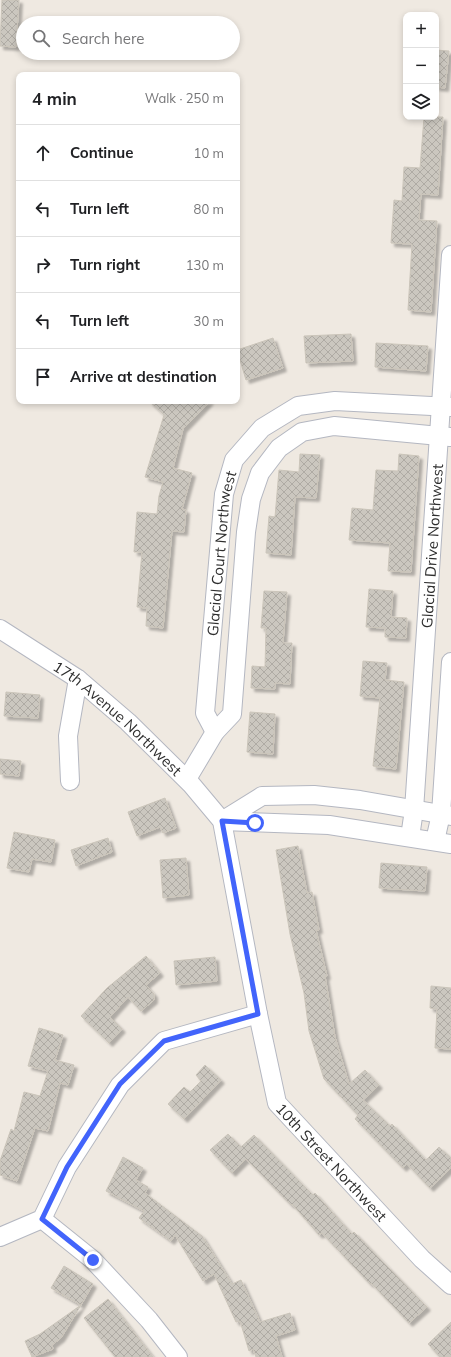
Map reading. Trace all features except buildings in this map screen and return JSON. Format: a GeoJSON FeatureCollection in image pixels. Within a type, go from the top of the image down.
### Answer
{"type":"FeatureCollection","features":[{"type":"Feature","properties":{"kind":"street","name":"Glacial Drive Northwest"},"geometry":{"type":"LineString","coordinates":[[410,837],[414,810],[445,437],[451,255]]}},
{"type":"Feature","properties":{"kind":"street","name":"Glacial Court Northwest"},"geometry":{"type":"LineString","coordinates":[[215,732],[205,712],[224,494],[234,460],[262,428],[298,406],[336,401],[446,407]]}},
{"type":"Feature","properties":{"kind":"street"},"geometry":{"type":"LineString","coordinates":[[187,779],[215,732],[232,714],[246,532],[251,499],[260,474],[279,448],[302,432],[334,426],[445,437]]}},
{"type":"Feature","properties":{"kind":"street","name":"17th Avenue Northwest"},"geometry":{"type":"LineString","coordinates":[[0,629],[78,679],[128,722],[187,779],[222,821],[258,1014]]}},
{"type":"Feature","properties":{"kind":"street"},"geometry":{"type":"LineString","coordinates":[[222,821],[329,824],[443,843],[446,815],[451,662]]}},
{"type":"Feature","properties":{"kind":"street"},"geometry":{"type":"LineString","coordinates":[[70,781],[68,736],[78,679]]}},
{"type":"Feature","properties":{"kind":"street"},"geometry":{"type":"LineString","coordinates":[[222,821],[262,796],[314,794],[360,800],[446,815]]}},
{"type":"Feature","properties":{"kind":"street"},"geometry":{"type":"LineString","coordinates":[[0,1237],[42,1219],[67,1167],[120,1084],[164,1041],[258,1014]]}},
{"type":"Feature","properties":{"kind":"street","name":"10th Street Northwest"},"geometry":{"type":"LineString","coordinates":[[258,1014],[276,1103],[422,1259],[451,1285]]}},
{"type":"Feature","properties":{"kind":"street"},"geometry":{"type":"LineString","coordinates":[[42,1219],[93,1260],[149,1320],[178,1357]]}},
{"type":"Feature","properties":{"kind":"route"},"geometry":{"type":"LineString","coordinates":[[93,1260],[42,1219],[67,1167],[120,1084],[164,1041],[258,1014],[222,821],[255,823]]}}]}
